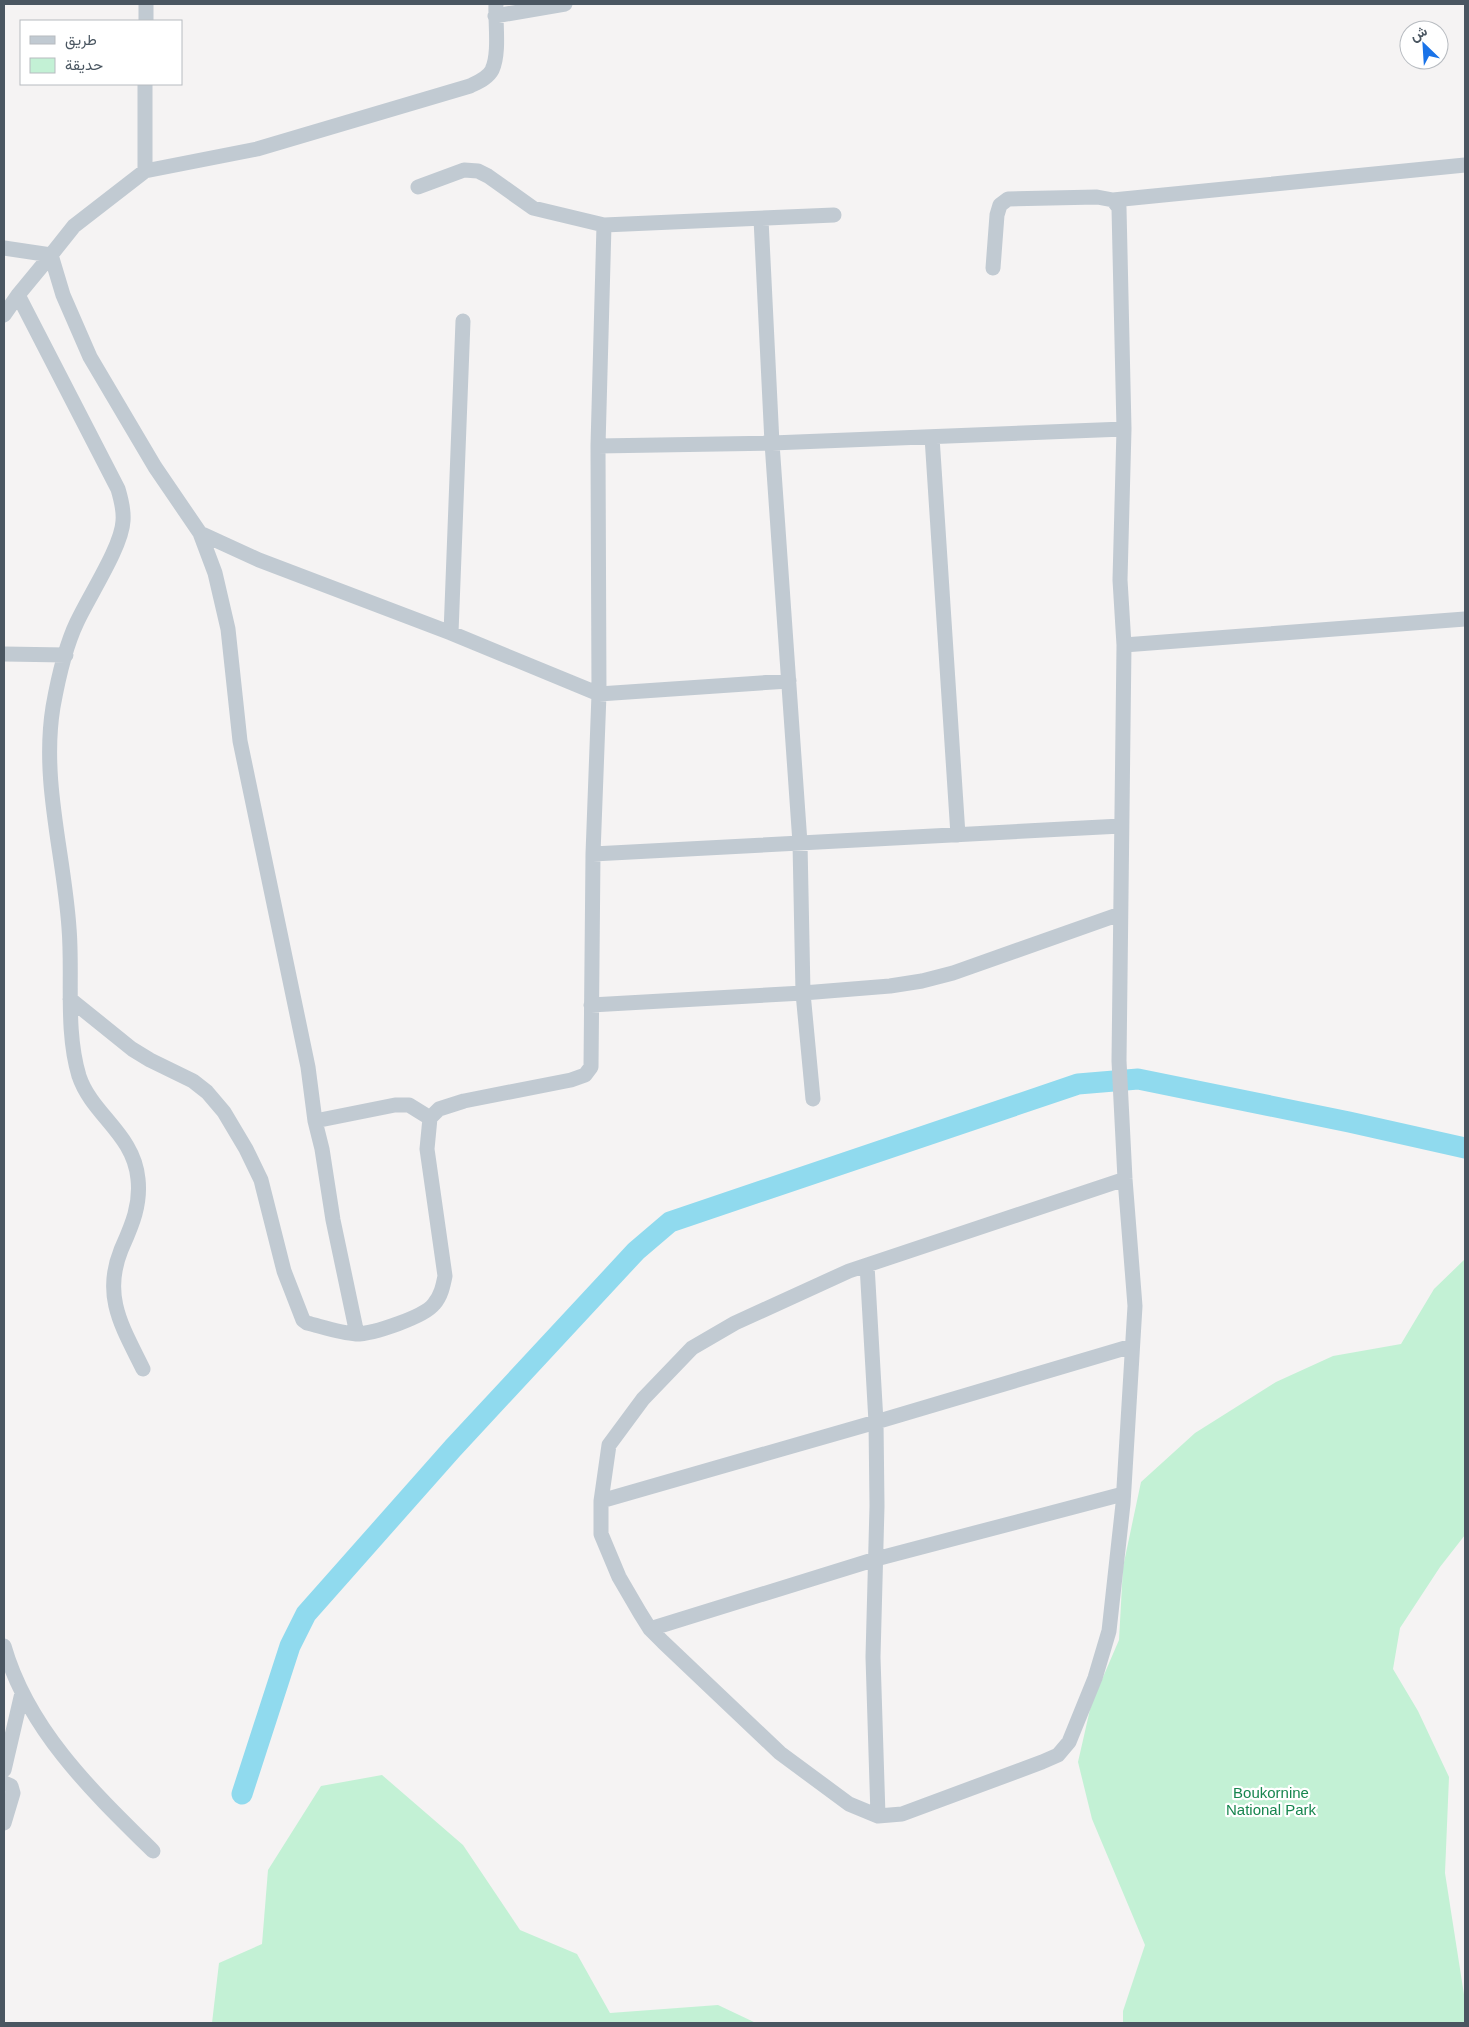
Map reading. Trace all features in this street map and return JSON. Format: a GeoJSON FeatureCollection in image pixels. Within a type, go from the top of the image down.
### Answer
{"type":"FeatureCollection","features":[{"type":"Feature","properties":{"kind":"street"},"geometry":{"type":"LineString","coordinates":[[146,4],[146,20]]}},
{"type":"Feature","properties":{"kind":"street"},"geometry":{"type":"LineString","coordinates":[[4,315],[74,226],[145,171],[257,150],[470,86],[483,80],[492,70],[496,49],[496,10],[565,4]]}},
{"type":"Feature","properties":{"kind":"street"},"geometry":{"type":"LineString","coordinates":[[145,85],[145,171]]}},
{"type":"Feature","properties":{"kind":"street"},"geometry":{"type":"LineString","coordinates":[[993,268],[997,215],[1000,205],[1008,199],[1097,197],[1113,200],[1465,165]]}},
{"type":"Feature","properties":{"kind":"street"},"geometry":{"type":"LineString","coordinates":[[418,187],[464,170],[478,171],[533,208],[604,225],[834,215]]}},
{"type":"Feature","properties":{"kind":"street"},"geometry":{"type":"LineString","coordinates":[[1113,200],[1119,208],[1124,429],[1120,580],[1124,645],[1120,914],[1120,1115],[1135,1306],[1123,1494],[1109,1631],[1095,1678],[1069,1742],[1058,1755],[902,1814],[878,1816],[849,1804],[780,1752],[650,1629],[619,1577],[601,1534],[601,1501],[609,1445],[643,1399],[692,1348],[735,1323],[849,1270],[1125,1179]]}},
{"type":"Feature","properties":{"kind":"street"},"geometry":{"type":"LineString","coordinates":[[761,219],[772,443],[800,843],[803,993],[813,1099]]}},
{"type":"Feature","properties":{"kind":"street"},"geometry":{"type":"LineString","coordinates":[[70,999],[132,1049],[150,1060],[194,1080],[224,1112],[239,1136],[261,1180],[284,1271],[300,1318],[308,1323],[357,1334],[382,1329],[416,1316],[433,1306],[441,1293],[445,1276],[427,1149],[430,1118],[439,1109],[464,1101],[571,1080],[586,1075],[591,1067],[593,854],[599,694],[598,446],[604,225]]}},
{"type":"Feature","properties":{"kind":"street"},"geometry":{"type":"LineString","coordinates":[[4,248],[52,255]]}},
{"type":"Feature","properties":{"kind":"street"},"geometry":{"type":"LineString","coordinates":[[52,255],[63,295],[90,357],[155,467],[200,533],[215,573],[228,629],[240,741],[308,1067],[332,1220],[357,1334]]}},
{"type":"Feature","properties":{"kind":"street"},"geometry":{"type":"LineString","coordinates":[[18,295],[118,489],[122,505],[123,522],[118,542],[75,624],[66,655],[53,708],[50,784],[69,928],[70,999],[76,1065],[80,1080],[92,1100],[130,1148],[138,1179],[139,1202],[116,1265],[114,1295],[117,1315],[143,1369]]}},
{"type":"Feature","properties":{"kind":"street"},"geometry":{"type":"LineString","coordinates":[[451,633],[463,321]]}},
{"type":"Feature","properties":{"kind":"street"},"geometry":{"type":"LineString","coordinates":[[598,446],[772,443],[1124,429]]}},
{"type":"Feature","properties":{"kind":"street"},"geometry":{"type":"LineString","coordinates":[[932,437],[958,835]]}},
{"type":"Feature","properties":{"kind":"street"},"geometry":{"type":"LineString","coordinates":[[200,533],[259,560],[451,633],[599,694],[789,681]]}},
{"type":"Feature","properties":{"kind":"street"},"geometry":{"type":"LineString","coordinates":[[1124,645],[1465,619]]}},
{"type":"Feature","properties":{"kind":"street"},"geometry":{"type":"LineString","coordinates":[[4,654],[66,655]]}},
{"type":"Feature","properties":{"kind":"street"},"geometry":{"type":"LineString","coordinates":[[593,854],[1121,826]]}},
{"type":"Feature","properties":{"kind":"street"},"geometry":{"type":"LineString","coordinates":[[591,1005],[803,993],[890,986],[922,981],[953,973],[1120,914]]}},
{"type":"Feature","properties":{"kind":"street"},"geometry":{"type":"LineString","coordinates":[[315,1121],[395,1105],[408,1105],[430,1118]]}},
{"type":"Feature","properties":{"kind":"street"},"geometry":{"type":"LineString","coordinates":[[867,1264],[876,1422],[876,1559],[873,1657],[878,1816]]}},
{"type":"Feature","properties":{"kind":"street"},"geometry":{"type":"LineString","coordinates":[[601,1501],[1132,1346]]}},
{"type":"Feature","properties":{"kind":"street"},"geometry":{"type":"LineString","coordinates":[[650,1629],[876,1559],[1123,1494]]}},
{"type":"Feature","properties":{"kind":"street"},"geometry":{"type":"LineString","coordinates":[[4,1646],[22,1692],[45,1732],[76,1772],[107,1806],[154,1851]]}},
{"type":"Feature","properties":{"kind":"street"},"geometry":{"type":"LineString","coordinates":[[4,1770],[22,1692]]}},
{"type":"Feature","properties":{"kind":"street"},"geometry":{"type":"LineString","coordinates":[[4,1783],[11,1786],[13,1793],[4,1823]]}},
{"type":"Feature","properties":{"kind":"green space","name":"Boukornine National Park"},"geometry":{"type":"Polygon","coordinates":[[[1465,1259],[1465,1535],[1440,1567],[1400,1628],[1393,1669],[1418,1711],[1449,1777],[1445,1873],[1465,2001],[1465,2023],[1123,2023],[1123,2011],[1145,1945],[1092,1819],[1078,1762],[1091,1705],[1119,1640],[1123,1567],[1141,1482],[1195,1433],[1276,1382],[1333,1356],[1401,1344],[1434,1289],[1465,1259]]]}},
{"type":"Feature","properties":{"kind":"green space"},"geometry":{"type":"Polygon","coordinates":[[[382,1775],[463,1845],[520,1930],[577,1954],[610,2013],[718,2005],[756,2023],[212,2023],[219,1963],[262,1944],[268,1870],[321,1786],[382,1775]]]}},
{"type":"Feature","properties":{"kind":"waterway"},"geometry":{"type":"LineString","coordinates":[[242,1794],[290,1646],[306,1614],[453,1448],[636,1251],[670,1222],[1078,1084],[1138,1079],[1465,1148]]}}]}
